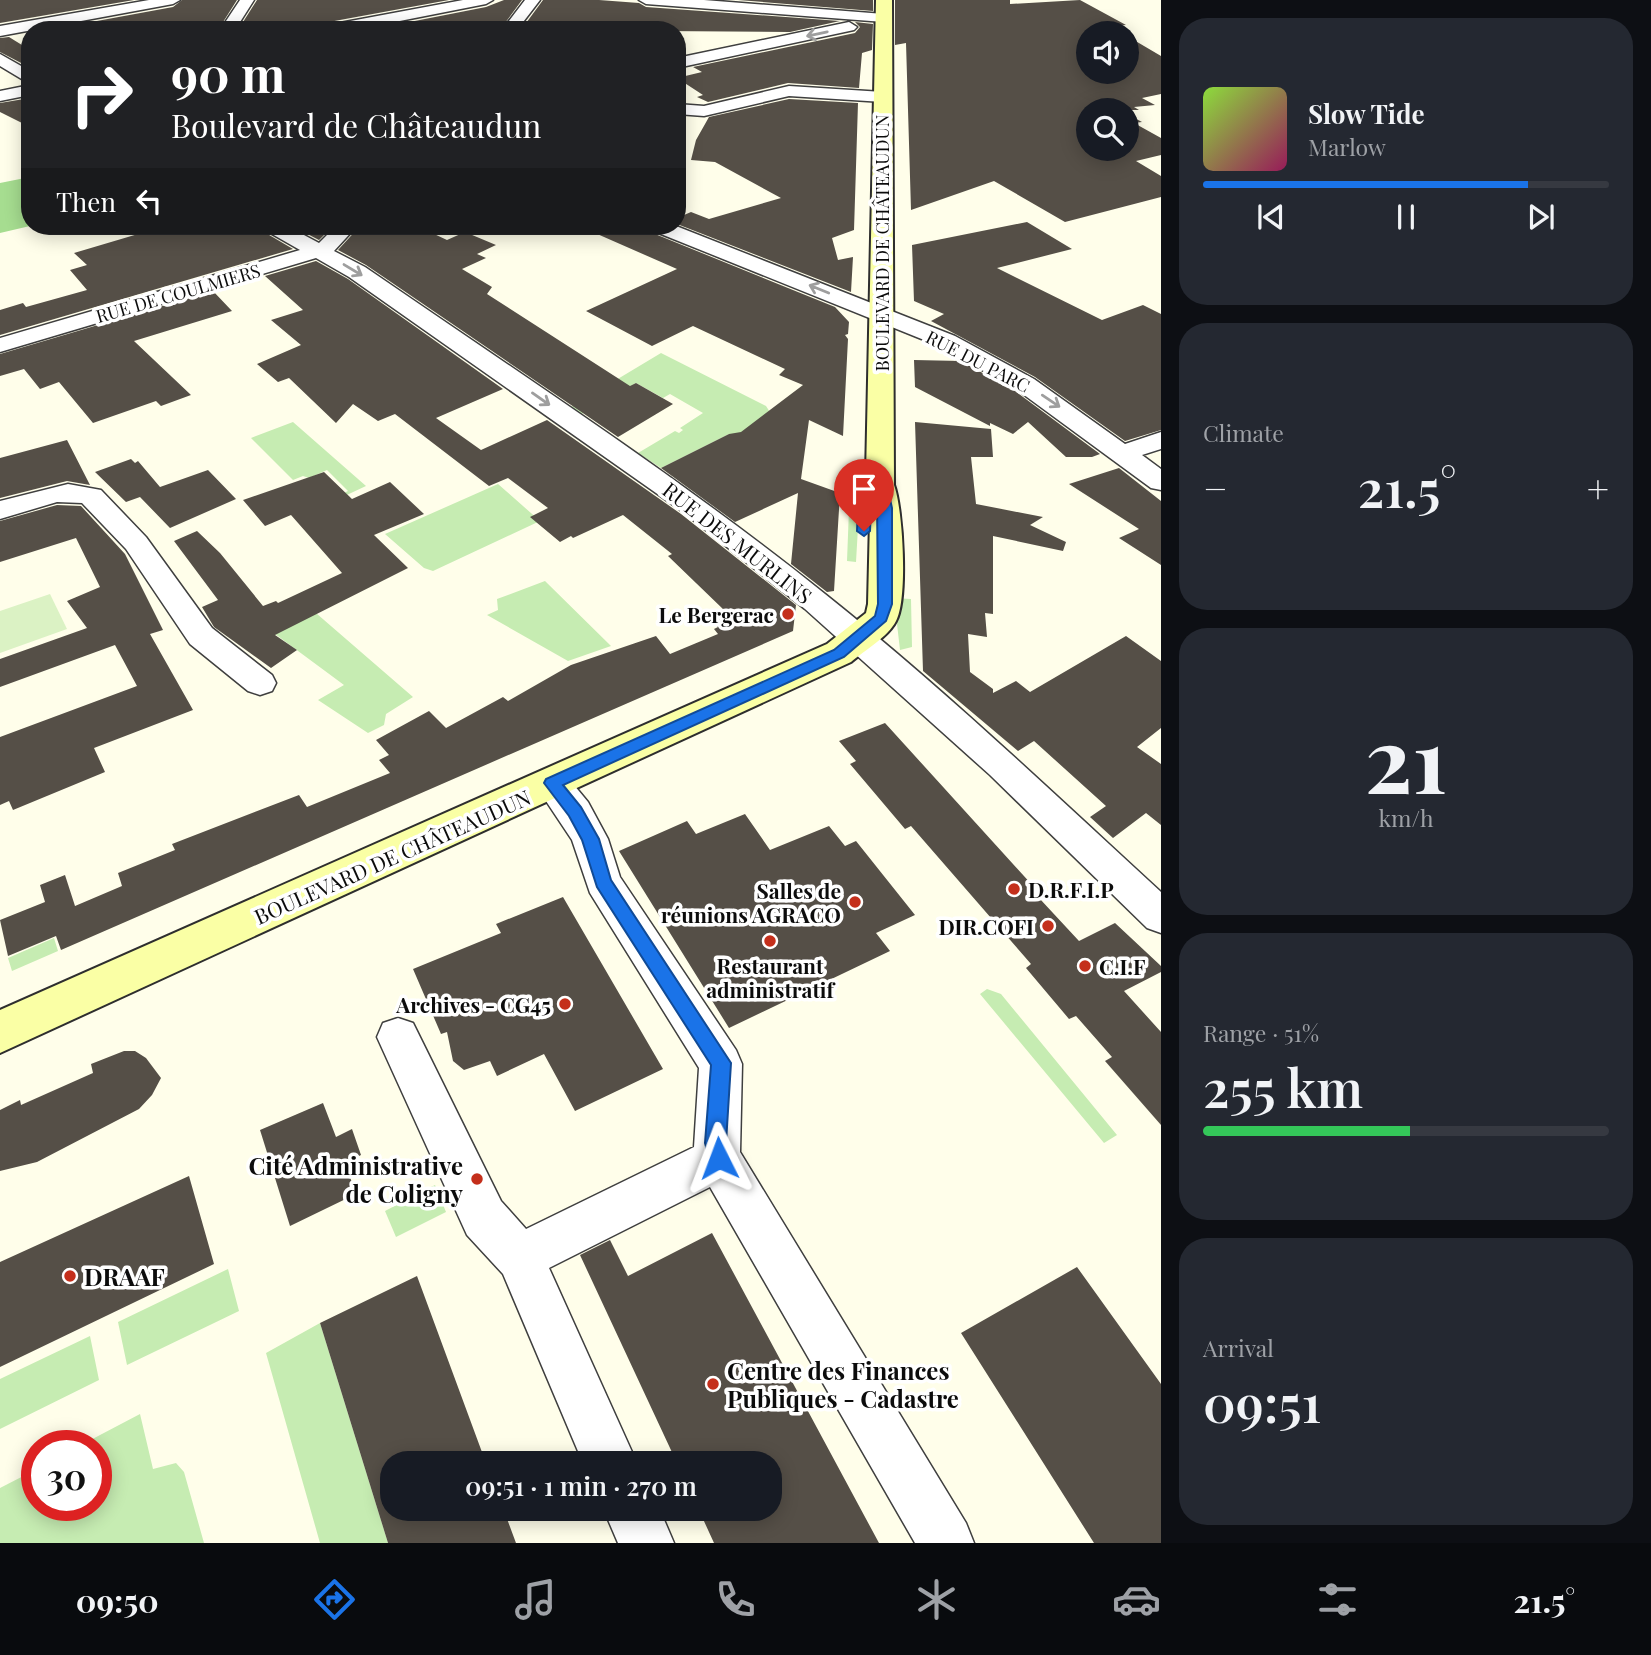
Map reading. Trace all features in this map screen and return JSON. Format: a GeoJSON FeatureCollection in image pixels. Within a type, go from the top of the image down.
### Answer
{"type":"FeatureCollection","features":[{"type":"Feature","properties":{"kind":"main road","name":"BOULEVARD DE CHÂTEAUDUN"},"geometry":{"type":"LineString","coordinates":[[0,1032],[839,653],[869,642],[874,516],[880,486],[884,0]]}},
{"type":"Feature","properties":{"kind":"street"},"geometry":{"type":"LineString","coordinates":[[56,21],[173,0]]}},
{"type":"Feature","properties":{"kind":"street"},"geometry":{"type":"LineString","coordinates":[[233,21],[247,0]]}},
{"type":"Feature","properties":{"kind":"street"},"geometry":{"type":"LineString","coordinates":[[380,21],[486,0]]}},
{"type":"Feature","properties":{"kind":"street"},"geometry":{"type":"LineString","coordinates":[[516,21],[533,0]]}},
{"type":"Feature","properties":{"kind":"street"},"geometry":{"type":"LineString","coordinates":[[646,0],[884,21]]}},
{"type":"Feature","properties":{"kind":"street"},"geometry":{"type":"LineString","coordinates":[[686,61],[884,21]]}},
{"type":"Feature","properties":{"kind":"street"},"geometry":{"type":"LineString","coordinates":[[0,31],[21,27]]}},
{"type":"Feature","properties":{"kind":"street"},"geometry":{"type":"LineString","coordinates":[[0,59],[21,73]]}},
{"type":"Feature","properties":{"kind":"street"},"geometry":{"type":"LineString","coordinates":[[686,110],[704,111],[789,91],[883,97]]}},
{"type":"Feature","properties":{"kind":"street"},"geometry":{"type":"LineString","coordinates":[[0,96],[21,92]]}},
{"type":"Feature","properties":{"kind":"street","name":"RUE DES MURLINS"},"geometry":{"type":"LineString","coordinates":[[290,235],[320,250],[432,323],[694,506],[869,642],[1161,916]]}},
{"type":"Feature","properties":{"kind":"street","name":"RUE DE COULMIERS"},"geometry":{"type":"LineString","coordinates":[[0,345],[320,250],[329,246],[339,235]]}},
{"type":"Feature","properties":{"kind":"street","name":"RUE DU PARC"},"geometry":{"type":"LineString","coordinates":[[680,235],[947,341],[991,363],[1046,398],[1161,482]]}},
{"type":"Feature","properties":{"kind":"street"},"geometry":{"type":"LineString","coordinates":[[1123,453],[1161,440]]}},
{"type":"Feature","properties":{"kind":"street"},"geometry":{"type":"LineString","coordinates":[[0,510],[68,492],[81,493],[98,500],[160,575],[201,636],[260,683]]}},
{"type":"Feature","properties":{"kind":"street"},"geometry":{"type":"LineString","coordinates":[[552,783],[575,812],[590,839],[603,882],[721,1063],[716,1143],[719,1158],[946,1543]]}},
{"type":"Feature","properties":{"kind":"street"},"geometry":{"type":"LineString","coordinates":[[398,1037],[484,1218],[520,1257],[605,1451]]}},
{"type":"Feature","properties":{"kind":"street"},"geometry":{"type":"LineString","coordinates":[[520,1257],[719,1158]]}},
{"type":"Feature","properties":{"kind":"street"},"geometry":{"type":"LineString","coordinates":[[636,1521],[646,1543]]}},
{"type":"Feature","properties":{"kind":"green space"},"geometry":{"type":"Polygon","coordinates":[[[21,179],[21,228],[0,233],[0,183],[21,179]]]}},
{"type":"Feature","properties":{"kind":"green space"},"geometry":{"type":"Polygon","coordinates":[[[661,353],[766,406],[775,420],[750,442],[729,434],[661,468],[638,453],[675,431],[679,433],[683,430],[680,428],[703,413],[670,394],[663,398],[636,383],[580,415],[571,407],[661,353]]]}},
{"type":"Feature","properties":{"kind":"green space"},"geometry":{"type":"Polygon","coordinates":[[[293,422],[366,486],[321,507],[319,505],[348,491],[327,470],[309,478],[303,476],[293,480],[251,438],[293,422]]]}},
{"type":"Feature","properties":{"kind":"green space"},"geometry":{"type":"Polygon","coordinates":[[[498,484],[540,521],[433,571],[424,568],[385,534],[498,484]]]}},
{"type":"Feature","properties":{"kind":"green space"},"geometry":{"type":"Polygon","coordinates":[[[849,509],[859,510],[856,562],[847,561],[849,509]]]}},
{"type":"Feature","properties":{"kind":"green space"},"geometry":{"type":"Polygon","coordinates":[[[545,581],[611,646],[568,661],[487,615],[498,610],[497,599],[545,581]]]}},
{"type":"Feature","properties":{"kind":"green space"},"geometry":{"type":"Polygon","coordinates":[[[50,594],[67,629],[0,653],[0,611],[50,594]]]}},
{"type":"Feature","properties":{"kind":"green space"},"geometry":{"type":"Polygon","coordinates":[[[894,598],[911,599],[912,647],[900,650],[894,598]]]}},
{"type":"Feature","properties":{"kind":"green space"},"geometry":{"type":"Polygon","coordinates":[[[309,607],[413,697],[386,714],[384,725],[368,733],[318,700],[344,685],[271,631],[309,607]]]}},
{"type":"Feature","properties":{"kind":"green space"},"geometry":{"type":"Polygon","coordinates":[[[54,938],[58,951],[12,971],[8,958],[54,938]]]}},
{"type":"Feature","properties":{"kind":"green space"},"geometry":{"type":"Polygon","coordinates":[[[987,989],[1001,994],[1117,1135],[1104,1143],[980,994],[987,989]]]}},
{"type":"Feature","properties":{"kind":"green space"},"geometry":{"type":"Polygon","coordinates":[[[435,1185],[446,1212],[396,1237],[385,1211],[435,1185]]]}},
{"type":"Feature","properties":{"kind":"green space"},"geometry":{"type":"Polygon","coordinates":[[[228,1269],[239,1311],[127,1365],[118,1322],[228,1269]]]}},
{"type":"Feature","properties":{"kind":"green space"},"geometry":{"type":"Polygon","coordinates":[[[320,1323],[388,1543],[320,1543],[266,1353],[320,1323]]]}},
{"type":"Feature","properties":{"kind":"green space"},"geometry":{"type":"Polygon","coordinates":[[[90,1336],[99,1380],[0,1429],[0,1379],[90,1336]]]}},
{"type":"Feature","properties":{"kind":"green space"},"geometry":{"type":"Polygon","coordinates":[[[140,1414],[153,1469],[176,1463],[184,1472],[204,1543],[0,1543],[0,1488],[21,1477],[21,1521],[112,1521],[112,1430],[110,1430],[140,1414]]]}},
{"type":"Feature","properties":{"kind":"building"},"geometry":{"type":"Polygon","coordinates":[[[0,0],[134,0],[0,23],[0,0]]]}},
{"type":"Feature","properties":{"kind":"building"},"geometry":{"type":"Polygon","coordinates":[[[182,0],[237,0],[224,21],[97,21],[173,7],[182,0]]]}},
{"type":"Feature","properties":{"kind":"building"},"geometry":{"type":"Polygon","coordinates":[[[257,0],[449,0],[334,21],[244,21],[257,0]]]}},
{"type":"Feature","properties":{"kind":"building"},"geometry":{"type":"Polygon","coordinates":[[[504,0],[522,0],[507,21],[415,21],[486,7],[504,0]]]}},
{"type":"Feature","properties":{"kind":"building"},"geometry":{"type":"Polygon","coordinates":[[[543,0],[599,0],[639,3],[646,7],[840,21],[790,32],[686,31],[686,21],[528,21],[543,0]]]}},
{"type":"Feature","properties":{"kind":"building"},"geometry":{"type":"Polygon","coordinates":[[[738,0],[873,0],[873,11],[738,0]]]}},
{"type":"Feature","properties":{"kind":"building"},"geometry":{"type":"Polygon","coordinates":[[[895,0],[1010,0],[1010,4],[1080,0],[1119,21],[1076,21],[1076,84],[1139,84],[1139,43],[1161,56],[1161,94],[1142,98],[1155,105],[1139,107],[1139,98],[1076,98],[1076,161],[1136,161],[1161,176],[1161,197],[1065,222],[994,181],[911,210],[906,43],[895,45],[895,0]]]}},
{"type":"Feature","properties":{"kind":"building"},"geometry":{"type":"Polygon","coordinates":[[[855,22],[873,24],[872,50],[862,53],[859,88],[788,83],[708,102],[697,97],[703,95],[686,84],[686,76],[702,72],[693,67],[855,33],[860,27],[855,22]]]}},
{"type":"Feature","properties":{"kind":"building"},"geometry":{"type":"Polygon","coordinates":[[[9,37],[21,44],[21,63],[0,52],[0,38],[9,37]]]}},
{"type":"Feature","properties":{"kind":"building"},"geometry":{"type":"Polygon","coordinates":[[[789,99],[858,103],[854,230],[832,238],[838,260],[853,257],[851,292],[686,228],[686,214],[691,212],[709,219],[781,198],[715,162],[691,160],[696,140],[709,117],[789,99]]]}},
{"type":"Feature","properties":{"kind":"building"},"geometry":{"type":"Polygon","coordinates":[[[21,100],[21,122],[0,112],[0,103],[21,100]]]}},
{"type":"Feature","properties":{"kind":"building"},"geometry":{"type":"Polygon","coordinates":[[[1139,126],[1161,138],[1161,155],[1139,160],[1139,126]]]}},
{"type":"Feature","properties":{"kind":"building"},"geometry":{"type":"Polygon","coordinates":[[[1027,222],[1072,249],[997,268],[1102,320],[1143,305],[1161,314],[1161,430],[1125,441],[1035,377],[931,321],[944,314],[914,301],[912,245],[1027,222]]]}},
{"type":"Feature","properties":{"kind":"building"},"geometry":{"type":"Polygon","coordinates":[[[135,235],[269,235],[293,249],[0,335],[0,310],[23,303],[26,307],[87,290],[70,270],[87,265],[74,253],[135,235]]]}},
{"type":"Feature","properties":{"kind":"building"},"geometry":{"type":"Polygon","coordinates":[[[309,235],[324,235],[319,240],[309,235]]]}},
{"type":"Feature","properties":{"kind":"building"},"geometry":{"type":"Polygon","coordinates":[[[352,235],[436,235],[447,240],[458,235],[472,235],[496,245],[477,254],[486,258],[462,269],[492,287],[487,294],[630,386],[636,383],[673,404],[618,437],[366,265],[338,250],[352,235]]]}},
{"type":"Feature","properties":{"kind":"building"},"geometry":{"type":"Polygon","coordinates":[[[600,235],[657,235],[835,307],[849,322],[848,334],[845,335],[848,339],[843,436],[809,420],[801,479],[840,493],[834,591],[827,592],[791,564],[798,493],[735,522],[661,468],[729,434],[741,432],[803,385],[779,375],[785,369],[693,326],[652,346],[586,311],[677,269],[600,235]]]}},
{"type":"Feature","properties":{"kind":"building"},"geometry":{"type":"Polygon","coordinates":[[[316,261],[348,279],[503,389],[436,418],[481,450],[547,420],[681,514],[796,605],[793,631],[61,950],[56,936],[8,956],[0,920],[45,902],[40,885],[65,875],[75,906],[122,886],[118,873],[175,850],[172,844],[299,795],[307,807],[390,773],[379,760],[389,755],[376,740],[429,711],[446,728],[503,697],[508,701],[571,665],[656,636],[670,654],[718,634],[714,629],[718,627],[707,617],[724,610],[668,556],[672,554],[623,515],[560,542],[530,517],[548,508],[508,478],[489,486],[395,414],[378,421],[353,404],[336,423],[289,378],[278,382],[257,364],[301,345],[271,320],[303,310],[265,276],[316,261]]]}},
{"type":"Feature","properties":{"kind":"building"},"geometry":{"type":"Polygon","coordinates":[[[213,291],[232,311],[134,341],[191,395],[161,406],[156,401],[93,423],[59,382],[40,389],[24,369],[0,376],[0,354],[213,291]]]}},
{"type":"Feature","properties":{"kind":"building"},"geometry":{"type":"Polygon","coordinates":[[[914,360],[961,361],[1015,391],[1100,454],[1092,457],[1066,457],[1028,422],[1013,434],[990,423],[990,426],[915,387],[914,360]]]}},
{"type":"Feature","properties":{"kind":"building"},"geometry":{"type":"Polygon","coordinates":[[[915,422],[991,429],[993,457],[971,457],[976,504],[1043,517],[1030,525],[1066,542],[1063,551],[993,536],[993,614],[985,613],[987,637],[968,634],[970,672],[993,689],[993,693],[1016,681],[1030,692],[1126,636],[1161,661],[1161,728],[1137,747],[1161,764],[1161,825],[1146,813],[1113,838],[1090,817],[1106,806],[1034,741],[1018,751],[923,671],[915,422]]]}},
{"type":"Feature","properties":{"kind":"building"},"geometry":{"type":"Polygon","coordinates":[[[67,440],[90,485],[67,481],[0,498],[0,458],[67,440]]]}},
{"type":"Feature","properties":{"kind":"building"},"geometry":{"type":"Polygon","coordinates":[[[131,459],[135,463],[138,461],[160,487],[208,470],[236,499],[170,528],[140,497],[126,502],[95,472],[131,459]]]}},
{"type":"Feature","properties":{"kind":"building"},"geometry":{"type":"Polygon","coordinates":[[[1119,468],[1161,501],[1161,565],[1119,538],[1139,529],[1069,484],[1119,468]]]}},
{"type":"Feature","properties":{"kind":"building"},"geometry":{"type":"Polygon","coordinates":[[[324,472],[352,499],[390,482],[424,514],[374,535],[408,568],[275,635],[297,650],[271,668],[214,627],[202,607],[218,600],[174,541],[197,531],[220,553],[263,606],[276,601],[278,603],[342,573],[291,515],[265,526],[243,500],[324,472]]]}},
{"type":"Feature","properties":{"kind":"building"},"geometry":{"type":"Polygon","coordinates":[[[57,505],[81,506],[125,554],[163,630],[150,634],[193,710],[94,748],[105,772],[13,810],[9,801],[0,805],[0,737],[137,686],[115,645],[0,687],[0,659],[87,628],[67,601],[100,587],[76,538],[0,562],[0,521],[57,505]]]}},
{"type":"Feature","properties":{"kind":"building"},"geometry":{"type":"Polygon","coordinates":[[[885,723],[1043,897],[1040,899],[1079,941],[1115,923],[1161,966],[1161,972],[1124,991],[1161,1032],[1161,1125],[1105,1061],[1112,1057],[1076,1016],[1069,1019],[1026,968],[1031,964],[911,826],[905,829],[850,764],[856,761],[839,741],[885,723]]]}},
{"type":"Feature","properties":{"kind":"building"},"geometry":{"type":"Polygon","coordinates":[[[745,814],[770,850],[829,826],[845,846],[856,841],[915,915],[876,933],[890,951],[729,1028],[619,851],[687,821],[696,834],[745,814]]]}},
{"type":"Feature","properties":{"kind":"building"},"geometry":{"type":"Polygon","coordinates":[[[563,897],[663,1069],[575,1111],[544,1054],[497,1076],[490,1061],[464,1070],[453,1061],[447,1032],[441,1034],[413,969],[501,933],[496,924],[563,897]]]}},
{"type":"Feature","properties":{"kind":"building"},"geometry":{"type":"Polygon","coordinates":[[[124,1051],[135,1051],[146,1058],[161,1078],[152,1095],[139,1109],[37,1162],[0,1171],[0,1110],[20,1100],[21,1105],[93,1073],[91,1064],[124,1051]]]}},
{"type":"Feature","properties":{"kind":"building"},"geometry":{"type":"Polygon","coordinates":[[[323,1103],[336,1137],[352,1129],[361,1155],[345,1163],[356,1194],[290,1226],[260,1130],[323,1103]]]}},
{"type":"Feature","properties":{"kind":"building"},"geometry":{"type":"Polygon","coordinates":[[[189,1176],[214,1264],[0,1367],[0,1262],[189,1176]]]}},
{"type":"Feature","properties":{"kind":"building"},"geometry":{"type":"Polygon","coordinates":[[[712,1233],[879,1543],[714,1543],[704,1521],[782,1521],[782,1451],[671,1451],[580,1255],[610,1240],[628,1276],[712,1233]]]}},
{"type":"Feature","properties":{"kind":"building"},"geometry":{"type":"Polygon","coordinates":[[[1077,1267],[1161,1384],[1161,1543],[1094,1543],[961,1333],[1077,1267]]]}},
{"type":"Feature","properties":{"kind":"building"},"geometry":{"type":"Polygon","coordinates":[[[417,1276],[482,1451],[380,1451],[380,1517],[320,1323],[417,1276]]]}},
{"type":"Feature","properties":{"kind":"building"},"geometry":{"type":"Polygon","coordinates":[[[381,1521],[508,1521],[516,1543],[388,1543],[381,1521]]]}},
{"type":"Feature","properties":{"kind":"place","name":"Le Bergerac"},"geometry":{"type":"Point","coordinates":[788,614]}},
{"type":"Feature","properties":{"kind":"place","name":"D.R.F.I.P"},"geometry":{"type":"Point","coordinates":[1014,889]}},
{"type":"Feature","properties":{"kind":"place","name":"Salles de réunions AGRACO"},"geometry":{"type":"Point","coordinates":[855,902]}},
{"type":"Feature","properties":{"kind":"place","name":"DIR.COFI"},"geometry":{"type":"Point","coordinates":[1048,926]}},
{"type":"Feature","properties":{"kind":"place","name":"Restaurant administratif"},"geometry":{"type":"Point","coordinates":[770,941]}},
{"type":"Feature","properties":{"kind":"place","name":"C.I.F"},"geometry":{"type":"Point","coordinates":[1085,966]}},
{"type":"Feature","properties":{"kind":"place","name":"Archives - CG45"},"geometry":{"type":"Point","coordinates":[565,1004]}},
{"type":"Feature","properties":{"kind":"place","name":"Cité Administrative de Coligny"},"geometry":{"type":"Point","coordinates":[477,1179]}},
{"type":"Feature","properties":{"kind":"place","name":"DRAAF"},"geometry":{"type":"Point","coordinates":[70,1276]}},
{"type":"Feature","properties":{"kind":"place","name":"Centre des Finances Publiques - Cadastre"},"geometry":{"type":"Point","coordinates":[713,1384]}},
{"type":"Feature","properties":{"kind":"route"},"geometry":{"type":"LineString","coordinates":[[719,1158],[716,1143],[721,1063],[603,882],[590,839],[575,812],[552,783],[839,653],[858,639],[881,618],[885,604],[886,508],[880,486],[865,508],[864,531]]}}]}
